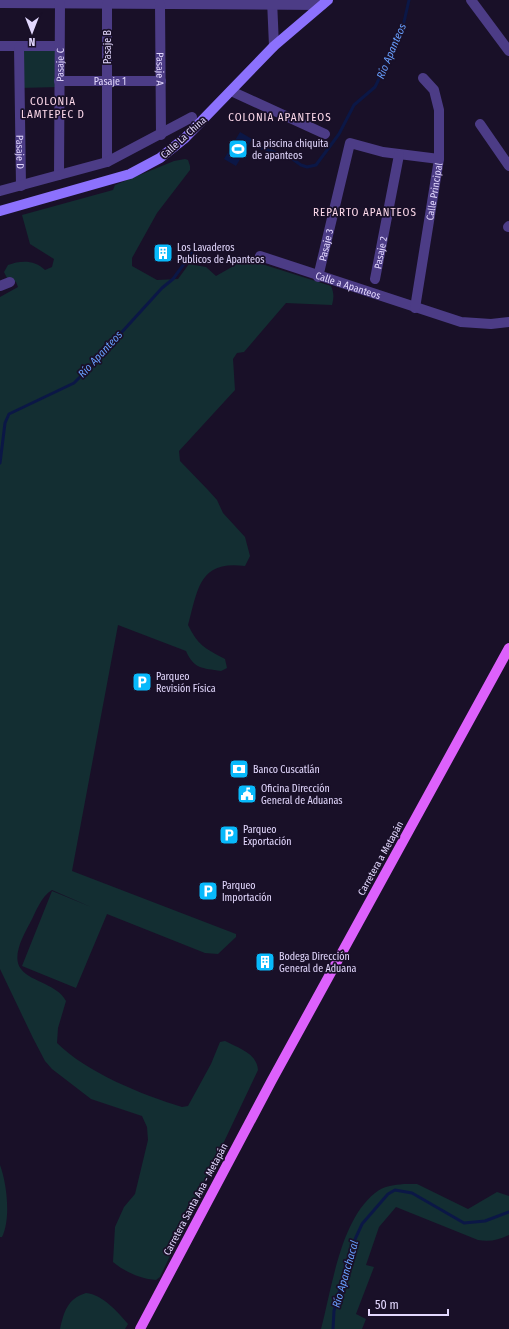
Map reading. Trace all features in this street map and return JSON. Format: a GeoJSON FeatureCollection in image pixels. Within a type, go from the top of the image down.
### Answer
{"type":"FeatureCollection","features":[{"type":"Feature","properties":{"kind":"main road","name":"Calle La China"},"geometry":{"type":"LineString","coordinates":[[0,211],[130,174],[160,158],[185,138],[274,46],[325,2]]}},
{"type":"Feature","properties":{"kind":"main road","name":"Carretera a Metapán"},"geometry":{"type":"LineString","coordinates":[[272,1080],[509,648]]}},
{"type":"Feature","properties":{"kind":"main road","name":"Carretera Santa Ana - Metapán"},"geometry":{"type":"LineString","coordinates":[[140,1329],[272,1080]]}},
{"type":"Feature","properties":{"kind":"street"},"geometry":{"type":"LineString","coordinates":[[471,0],[509,51]]}},
{"type":"Feature","properties":{"kind":"street"},"geometry":{"type":"LineString","coordinates":[[1,2],[91,2],[106,4],[143,2],[160,4],[325,2]]}},
{"type":"Feature","properties":{"kind":"street"},"geometry":{"type":"LineString","coordinates":[[272,2],[274,46]]}},
{"type":"Feature","properties":{"kind":"street","name":"Pasaje C"},"geometry":{"type":"LineString","coordinates":[[59,175],[60,3]]}},
{"type":"Feature","properties":{"kind":"street","name":"Pasaje B"},"geometry":{"type":"LineString","coordinates":[[106,4],[107,162]]}},
{"type":"Feature","properties":{"kind":"street","name":"Pasaje A"},"geometry":{"type":"LineString","coordinates":[[160,4],[161,135]]}},
{"type":"Feature","properties":{"kind":"street"},"geometry":{"type":"LineString","coordinates":[[0,46],[59,46]]}},
{"type":"Feature","properties":{"kind":"street","name":"Pasaje D"},"geometry":{"type":"LineString","coordinates":[[19,47],[21,186]]}},
{"type":"Feature","properties":{"kind":"street","name":"Calle Principal"},"geometry":{"type":"LineString","coordinates":[[415,308],[439,159],[439,110],[434,90],[423,78]]}},
{"type":"Feature","properties":{"kind":"street","name":"Pasaje 1"},"geometry":{"type":"LineString","coordinates":[[59,81],[161,81]]}},
{"type":"Feature","properties":{"kind":"street"},"geometry":{"type":"LineString","coordinates":[[231,91],[325,134]]}},
{"type":"Feature","properties":{"kind":"street"},"geometry":{"type":"LineString","coordinates":[[0,191],[107,162],[161,135],[192,117]]}},
{"type":"Feature","properties":{"kind":"street"},"geometry":{"type":"LineString","coordinates":[[480,124],[509,166]]}},
{"type":"Feature","properties":{"kind":"street","name":"Pasaje 3"},"geometry":{"type":"LineString","coordinates":[[318,277],[350,143],[363,148],[399,155]]}},
{"type":"Feature","properties":{"kind":"street"},"geometry":{"type":"LineString","coordinates":[[399,155],[439,159]]}},
{"type":"Feature","properties":{"kind":"street","name":"Pasaje 2"},"geometry":{"type":"LineString","coordinates":[[375,279],[399,155]]}},
{"type":"Feature","properties":{"kind":"street","name":"Calle a Apanteos"},"geometry":{"type":"LineString","coordinates":[[260,256],[318,277],[462,322],[490,324],[509,322]]}},
{"type":"Feature","properties":{"kind":"street"},"geometry":{"type":"LineString","coordinates":[[0,286],[10,282]]}},
{"type":"Feature","properties":{"kind":"green space"},"geometry":{"type":"Polygon","coordinates":[[[59,46],[59,87],[19,88],[19,47],[59,46]]]}},
{"type":"Feature","properties":{"kind":"green space"},"geometry":{"type":"Polygon","coordinates":[[[185,159],[188,160],[190,170],[157,213],[132,258],[132,266],[157,280],[178,279],[189,264],[206,267],[216,276],[246,259],[331,286],[333,297],[332,305],[286,303],[244,352],[237,353],[233,359],[235,390],[179,451],[180,461],[217,500],[223,513],[245,537],[250,556],[245,566],[230,565],[218,568],[209,573],[198,589],[188,625],[202,645],[225,659],[227,668],[221,671],[199,667],[192,661],[186,651],[118,625],[72,871],[236,934],[236,937],[218,954],[205,953],[107,914],[76,988],[22,966],[52,891],[91,907],[52,890],[45,896],[39,905],[22,939],[18,952],[18,964],[21,969],[32,978],[57,991],[66,1001],[58,1028],[57,1043],[83,1064],[115,1081],[150,1096],[182,1107],[188,1106],[211,1064],[220,1042],[225,1041],[241,1049],[251,1055],[257,1064],[258,1070],[160,1277],[156,1280],[133,1274],[113,1262],[115,1227],[124,1207],[135,1194],[148,1140],[147,1127],[142,1116],[91,1099],[52,1069],[45,1061],[33,1038],[0,969],[0,297],[18,287],[16,282],[7,278],[4,272],[8,265],[18,262],[28,262],[37,264],[45,270],[52,267],[54,259],[30,244],[22,215],[113,190],[115,185],[174,161],[185,159]]]}},
{"type":"Feature","properties":{"kind":"green space"},"geometry":{"type":"Polygon","coordinates":[[[0,1165],[5,1182],[7,1201],[5,1230],[2,1237],[0,1237],[0,1165]]]}},
{"type":"Feature","properties":{"kind":"green space"},"geometry":{"type":"Polygon","coordinates":[[[417,1184],[468,1209],[497,1192],[509,1196],[509,1235],[494,1240],[478,1240],[396,1207],[379,1227],[366,1265],[374,1267],[356,1314],[366,1319],[362,1329],[321,1329],[339,1256],[353,1220],[363,1205],[375,1193],[389,1186],[417,1184]]]}},
{"type":"Feature","properties":{"kind":"green space"},"geometry":{"type":"Polygon","coordinates":[[[86,1293],[92,1294],[104,1300],[114,1309],[128,1324],[125,1329],[60,1329],[67,1307],[74,1299],[86,1293]]]}},
{"type":"Feature","properties":{"kind":"shaded area","name":"La piscina chiquita de apanteos"},"geometry":{"type":"Polygon","coordinates":[[[240,132],[252,139],[236,166],[224,159],[240,132]]]}},
{"type":"Feature","properties":{"kind":"waterway","name":"Río Apanteos"},"geometry":{"type":"LineString","coordinates":[[259,147],[291,158],[307,167],[316,165],[339,134],[354,105],[375,87],[404,22],[409,0]]}},
{"type":"Feature","properties":{"kind":"waterway","name":"Río Apanteos"},"geometry":{"type":"LineString","coordinates":[[0,463],[5,423],[9,414],[74,383],[162,288],[173,279],[192,253]]}},
{"type":"Feature","properties":{"kind":"waterway","name":"Río Apanchacal"},"geometry":{"type":"LineString","coordinates":[[333,1329],[334,1311],[351,1248],[362,1224],[388,1194],[395,1190],[412,1193],[464,1223],[485,1221],[509,1212]]}},
{"type":"Feature","properties":{"kind":"place","name":"La piscina chiquita de apanteos"},"geometry":{"type":"Point","coordinates":[238,149]}},
{"type":"Feature","properties":{"kind":"place","name":"Los Lavaderos Publicos de Apanteos"},"geometry":{"type":"Point","coordinates":[163,253]}},
{"type":"Feature","properties":{"kind":"place","name":"Parqueo Revisión Física"},"geometry":{"type":"Point","coordinates":[142,682]}},
{"type":"Feature","properties":{"kind":"place","name":"Banco Cuscatlán"},"geometry":{"type":"Point","coordinates":[239,769]}},
{"type":"Feature","properties":{"kind":"place","name":"Oficina Dirección General de Aduanas"},"geometry":{"type":"Point","coordinates":[247,794]}},
{"type":"Feature","properties":{"kind":"place","name":"Parqueo Exportación"},"geometry":{"type":"Point","coordinates":[229,835]}},
{"type":"Feature","properties":{"kind":"place","name":"Parqueo Importación"},"geometry":{"type":"Point","coordinates":[208,891]}},
{"type":"Feature","properties":{"kind":"place","name":"Bodega Dirección General de Aduana"},"geometry":{"type":"Point","coordinates":[265,962]}},
{"type":"Feature","properties":{"kind":"district","name":"COLONIA LAMTEPEC D"},"geometry":{"type":"Point","coordinates":[53,107]}},
{"type":"Feature","properties":{"kind":"district","name":"COLONIA APANTEOS"},"geometry":{"type":"Point","coordinates":[280,117]}},
{"type":"Feature","properties":{"kind":"district","name":"REPARTO APANTEOS"},"geometry":{"type":"Point","coordinates":[365,212]}}]}
